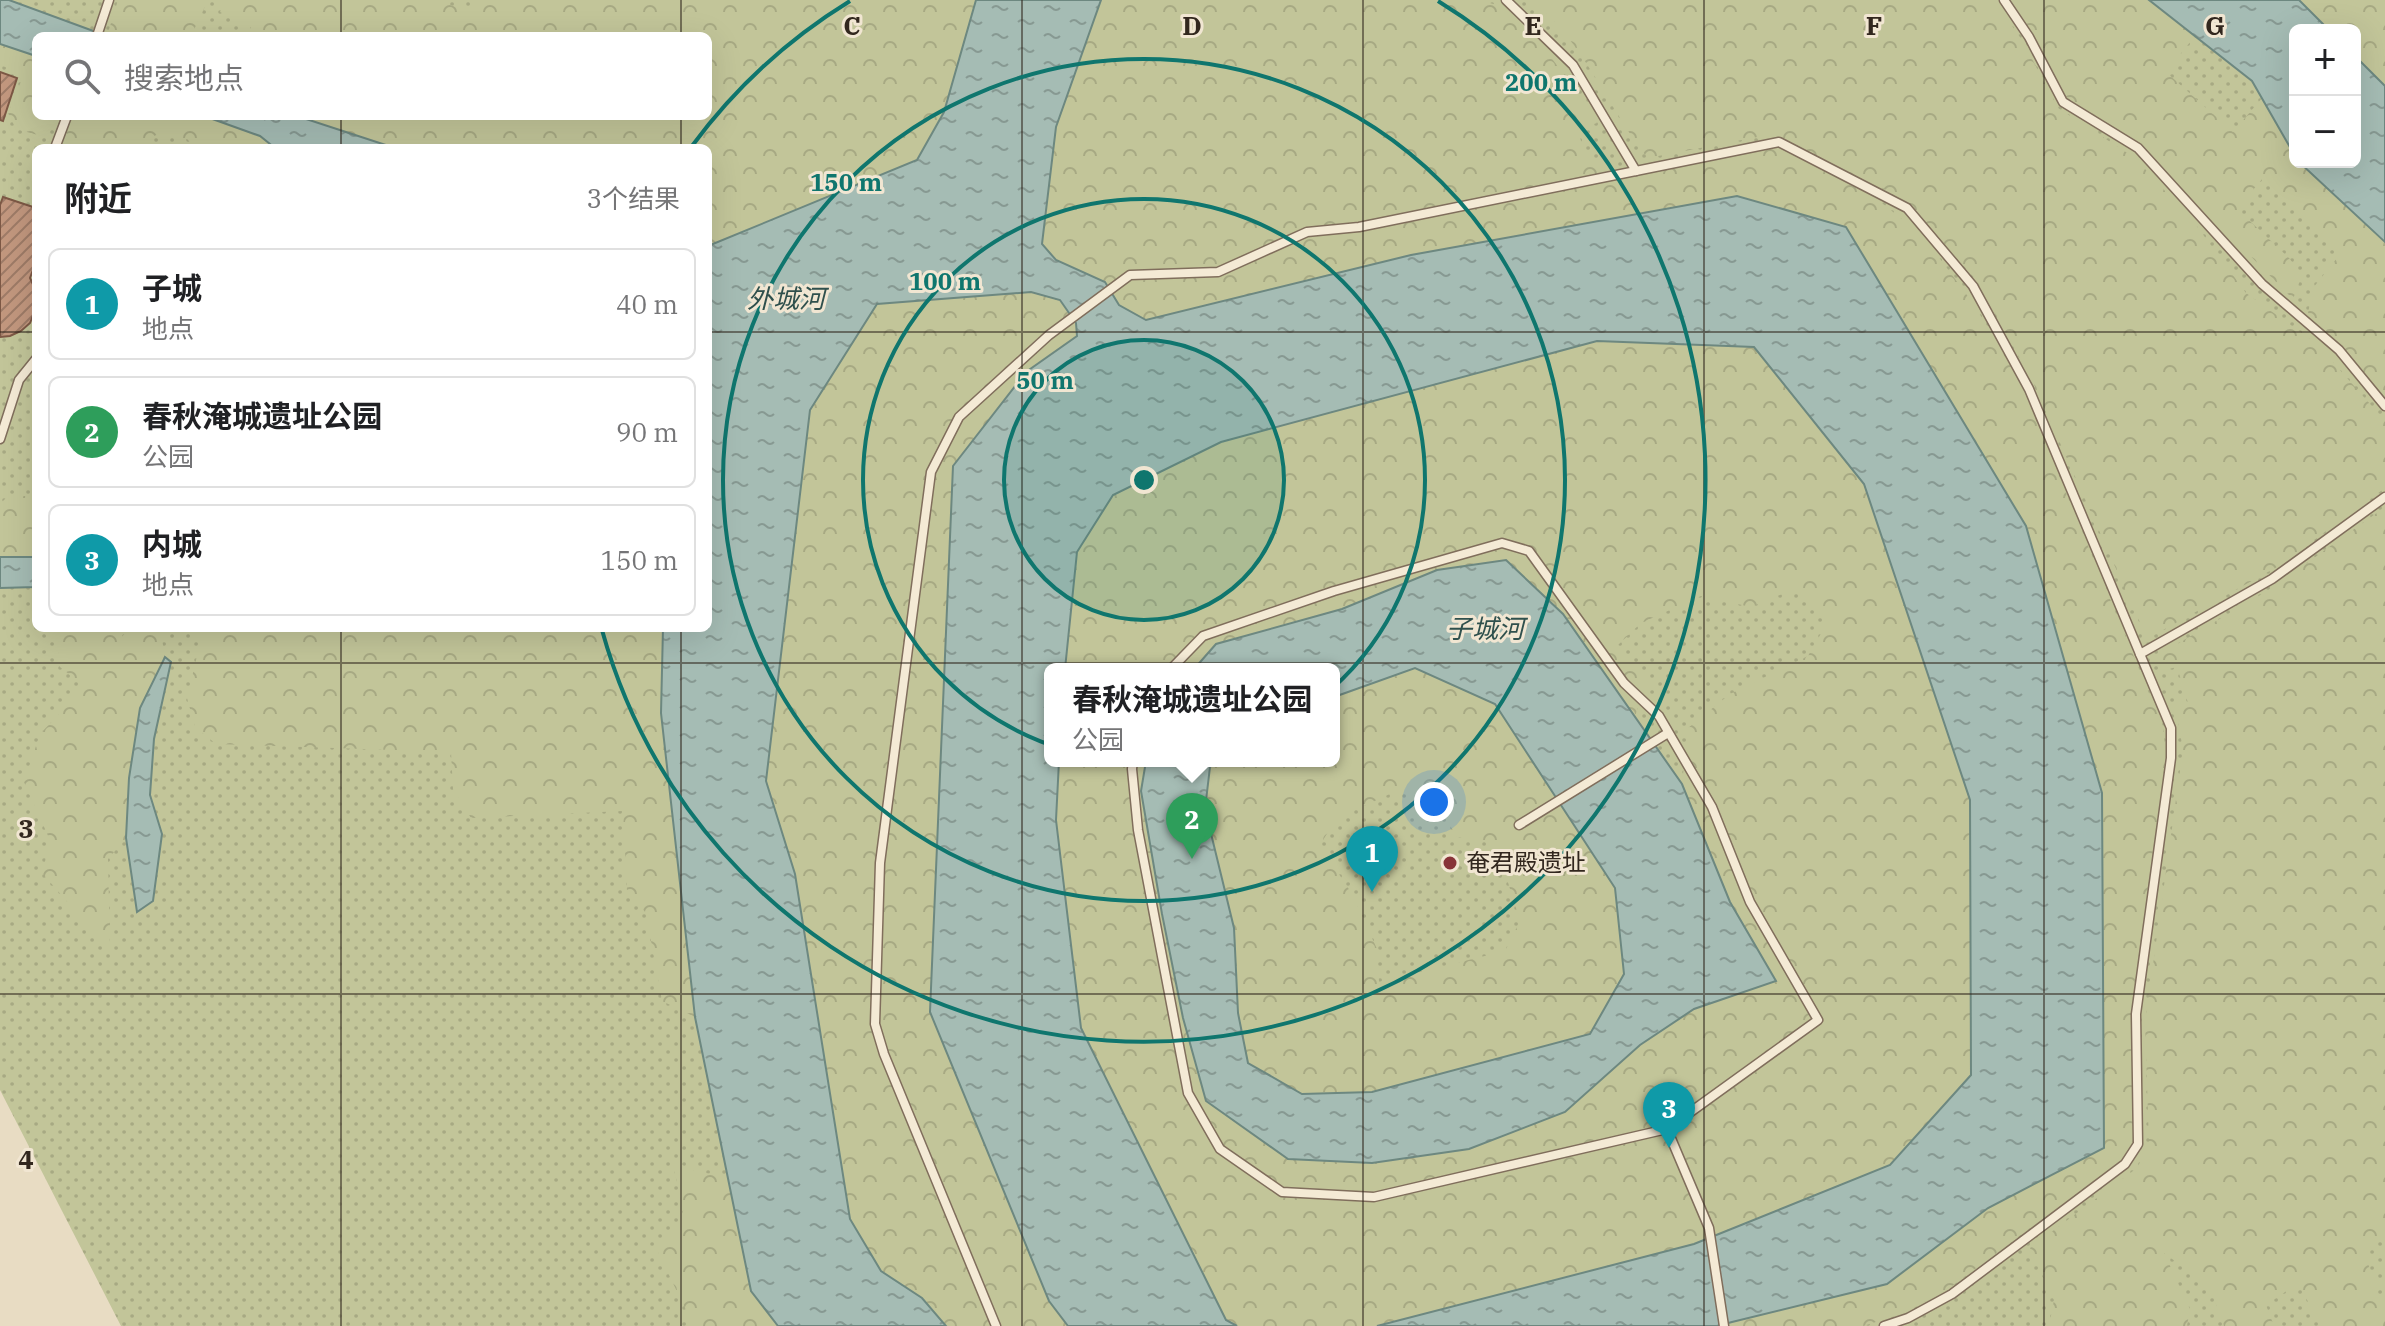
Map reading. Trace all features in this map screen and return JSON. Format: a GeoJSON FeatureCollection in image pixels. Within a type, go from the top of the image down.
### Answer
{"type":"FeatureCollection","features":[{"type":"Feature","properties":{"kind":"lane"},"geometry":{"type":"LineString","coordinates":[[98,32],[109,0]]}},
{"type":"Feature","properties":{"kind":"lane"},"geometry":{"type":"LineString","coordinates":[[1506,0],[1573,65],[1636,171]]}},
{"type":"Feature","properties":{"kind":"lane"},"geometry":{"type":"LineString","coordinates":[[2004,0],[2029,37],[2063,102],[2138,148],[2262,284],[2339,350],[2385,406]]}},
{"type":"Feature","properties":{"kind":"lane"},"geometry":{"type":"LineString","coordinates":[[56,144],[66,120]]}},
{"type":"Feature","properties":{"kind":"lane"},"geometry":{"type":"LineString","coordinates":[[996,1326],[884,1054],[875,1024],[880,863],[931,472],[959,417],[1049,335],[1130,275],[1218,272],[1307,232],[1359,227],[1779,142],[1907,208],[1973,286],[2029,389],[2171,728],[2171,758],[2136,1014],[2138,1144],[2125,1164],[1952,1294],[1908,1318],[1884,1326]]}},
{"type":"Feature","properties":{"kind":"lane"},"geometry":{"type":"LineString","coordinates":[[0,439],[19,380],[32,364]]}},
{"type":"Feature","properties":{"kind":"lane"},"geometry":{"type":"LineString","coordinates":[[2140,654],[2272,579],[2385,497]]}},
{"type":"Feature","properties":{"kind":"lane"},"geometry":{"type":"LineString","coordinates":[[1133,767],[1138,830],[1188,1093],[1220,1149],[1282,1192],[1374,1197],[1667,1129],[1818,1020],[1750,902],[1712,807],[1664,736],[1659,716],[1624,683],[1529,551],[1502,543],[1334,591],[1203,636],[1177,663]]}},
{"type":"Feature","properties":{"kind":"lane"},"geometry":{"type":"LineString","coordinates":[[1519,825],[1664,736]]}},
{"type":"Feature","properties":{"kind":"lane"},"geometry":{"type":"LineString","coordinates":[[1667,1129],[1709,1228],[1724,1326]]}},
{"type":"Feature","properties":{"kind":"green space"},"geometry":{"type":"Polygon","coordinates":[[[0,0],[567,0],[554,32],[32,32],[32,120],[501,120],[410,144],[383,144],[337,129],[328,144],[32,144],[32,557],[0,557],[0,0]]]}},
{"type":"Feature","properties":{"kind":"green space"},"geometry":{"type":"Polygon","coordinates":[[[118,0],[208,0],[193,32],[108,32],[118,0]]]}},
{"type":"Feature","properties":{"kind":"green space"},"geometry":{"type":"Polygon","coordinates":[[[225,0],[448,0],[447,4],[468,11],[472,0],[976,0],[944,112],[917,160],[712,244],[712,144],[383,144],[309,120],[712,120],[712,32],[249,32],[251,27],[220,12],[225,0]]]}},
{"type":"Feature","properties":{"kind":"green space"},"geometry":{"type":"Polygon","coordinates":[[[976,0],[2385,0],[2385,1326],[121,1326],[0,1090],[0,588],[32,587],[32,632],[712,632],[712,244],[917,160],[944,112],[976,0]]]}},
{"type":"Feature","properties":{"kind":"green space"},"geometry":{"type":"Polygon","coordinates":[[[1101,0],[1468,0],[1500,6],[1539,42],[1589,110],[1597,123],[1578,129],[1586,161],[1607,156],[1612,181],[1780,147],[1872,195],[1924,237],[1975,306],[2021,384],[2163,727],[2166,755],[2131,1011],[2133,1140],[2119,1162],[1952,1286],[1905,1313],[1863,1326],[1733,1326],[1732,1322],[1887,1284],[1988,1208],[2104,1148],[2102,793],[2026,525],[1846,227],[1411,255],[1146,320],[1119,305],[1105,282],[1056,260],[1042,244],[1055,127],[1101,0]]]}},
{"type":"Feature","properties":{"kind":"green space"},"geometry":{"type":"Polygon","coordinates":[[[1528,0],[1994,0],[2022,40],[2058,108],[2135,158],[2196,225],[2246,293],[2317,344],[2385,421],[2385,488],[2277,567],[2154,635],[2142,627],[2032,380],[1977,281],[1905,199],[1773,134],[1648,158],[1563,31],[1528,0]]]}},
{"type":"Feature","properties":{"kind":"green space"},"geometry":{"type":"Polygon","coordinates":[[[2009,0],[2149,0],[2195,36],[2166,72],[2233,132],[2262,98],[2289,145],[2289,168],[2305,168],[2385,242],[2385,399],[2343,347],[2308,313],[2313,288],[2341,253],[2263,178],[2237,209],[2289,258],[2302,275],[2293,299],[2139,143],[2065,96],[2032,33],[2009,0]]]}},
{"type":"Feature","properties":{"kind":"green space"},"geometry":{"type":"Polygon","coordinates":[[[2299,0],[2385,0],[2385,86],[2361,62],[2361,24],[2323,24],[2299,0]]]}},
{"type":"Feature","properties":{"kind":"green space"},"geometry":{"type":"Polygon","coordinates":[[[0,44],[32,56],[32,120],[56,120],[53,128],[38,135],[16,129],[8,113],[24,74],[0,65],[0,44]]]}},
{"type":"Feature","properties":{"kind":"green space"},"geometry":{"type":"Polygon","coordinates":[[[71,120],[213,120],[230,124],[269,144],[192,144],[187,139],[156,135],[142,144],[68,144],[67,131],[71,120]]]}},
{"type":"Feature","properties":{"kind":"green space"},"geometry":{"type":"Polygon","coordinates":[[[1031,292],[1060,300],[1076,323],[1077,336],[1026,372],[1049,1301],[1068,1326],[946,1326],[922,1298],[881,1271],[850,1219],[795,874],[766,781],[810,410],[877,304],[1031,292]]]}},
{"type":"Feature","properties":{"kind":"green space"},"geometry":{"type":"Polygon","coordinates":[[[1597,341],[1754,347],[1864,484],[1970,800],[1971,1075],[1890,1165],[1694,1244],[1377,1326],[1237,1326],[1226,1320],[1081,1028],[1056,820],[1059,767],[1145,767],[1141,791],[1162,914],[1183,1018],[1206,1101],[1287,1159],[1372,1163],[1640,1045],[1694,1009],[1776,981],[1730,902],[1682,784],[1688,728],[1730,694],[1808,656],[1827,623],[1794,589],[1751,607],[1701,596],[1641,623],[1618,645],[1648,680],[1635,716],[1563,614],[1437,570],[1342,609],[1216,644],[1199,663],[1066,663],[1077,552],[1113,495],[1221,442],[1597,341]]]}},
{"type":"Feature","properties":{"kind":"green space"},"geometry":{"type":"Polygon","coordinates":[[[8,496],[25,496],[32,503],[32,557],[0,557],[0,504],[8,496]]]}},
{"type":"Feature","properties":{"kind":"green space"},"geometry":{"type":"Polygon","coordinates":[[[2385,507],[2385,1233],[2365,1254],[2385,1316],[2385,1326],[2321,1326],[2298,1283],[2266,1305],[2274,1326],[2224,1326],[2210,1287],[2164,1253],[2190,1309],[2187,1326],[2049,1326],[2054,1300],[2030,1248],[2137,1168],[2149,1145],[2145,1022],[2183,749],[2175,707],[2188,703],[2177,667],[2161,671],[2157,656],[2272,588],[2385,507]]]}},
{"type":"Feature","properties":{"kind":"green space"},"geometry":{"type":"Polygon","coordinates":[[[56,632],[112,632],[118,641],[126,632],[161,632],[165,657],[140,708],[129,778],[126,838],[108,859],[110,951],[43,874],[49,838],[24,782],[40,734],[85,687],[60,667],[56,632]]]}},
{"type":"Feature","properties":{"kind":"green space"},"geometry":{"type":"Polygon","coordinates":[[[203,632],[663,632],[661,713],[695,1017],[662,1001],[646,913],[627,891],[623,811],[471,818],[453,789],[451,752],[216,744],[195,727],[187,698],[203,632]]]}},
{"type":"Feature","properties":{"kind":"green space"},"geometry":{"type":"Polygon","coordinates":[[[1415,668],[1495,704],[1615,888],[1624,974],[1590,1034],[1372,1092],[1302,1094],[1248,1063],[1205,809],[1210,767],[1340,767],[1340,695],[1415,668]],[[1394,792],[1336,819],[1320,845],[1352,894],[1377,949],[1379,982],[1505,951],[1520,921],[1496,844],[1457,837],[1434,799],[1394,792]]]}},
{"type":"Feature","properties":{"kind":"green space"},"geometry":{"type":"Polygon","coordinates":[[[671,1160],[697,1172],[727,1176],[751,1291],[778,1326],[688,1326],[687,1312],[654,1244],[679,1227],[684,1207],[671,1160]]]}},
{"type":"Feature","properties":{"kind":"water"},"geometry":{"type":"Polygon","coordinates":[[[0,0],[9,0],[96,32],[32,32],[32,55],[0,44],[0,0]]]}},
{"type":"Feature","properties":{"kind":"water","name":"外城河"},"geometry":{"type":"Polygon","coordinates":[[[976,0],[1101,0],[1056,127],[1042,244],[1056,260],[1105,282],[1119,305],[1146,320],[1411,255],[1737,196],[1846,227],[2026,526],[2102,793],[2104,1148],[1988,1208],[1887,1284],[1717,1326],[1377,1326],[1694,1244],[1890,1165],[1971,1075],[1970,800],[1864,484],[1754,347],[1597,341],[1221,442],[1113,495],[1077,552],[1066,663],[1044,663],[1044,767],[1059,767],[1056,820],[1081,1028],[1226,1320],[1237,1326],[1068,1326],[1049,1301],[930,1012],[953,466],[1026,372],[1077,336],[1076,323],[1060,300],[1031,292],[877,304],[810,410],[766,781],[795,874],[850,1219],[881,1271],[922,1298],[946,1326],[778,1326],[751,1291],[695,1017],[661,713],[663,632],[712,632],[712,244],[917,160],[944,112],[976,0]]]}},
{"type":"Feature","properties":{"kind":"water"},"geometry":{"type":"Polygon","coordinates":[[[2149,0],[2299,0],[2323,24],[2289,24],[2289,146],[2252,81],[2149,0]]]}},
{"type":"Feature","properties":{"kind":"water"},"geometry":{"type":"Polygon","coordinates":[[[2361,62],[2385,86],[2385,242],[2305,168],[2361,168],[2361,62]]]}},
{"type":"Feature","properties":{"kind":"water"},"geometry":{"type":"Polygon","coordinates":[[[215,120],[309,120],[383,144],[270,144],[260,136],[215,120]]]}},
{"type":"Feature","properties":{"kind":"water"},"geometry":{"type":"Polygon","coordinates":[[[0,557],[32,557],[32,587],[0,588],[0,557]]]}},
{"type":"Feature","properties":{"kind":"water","name":"子城河"},"geometry":{"type":"Polygon","coordinates":[[[1506,560],[1563,614],[1682,784],[1730,902],[1776,981],[1694,1009],[1640,1045],[1565,1112],[1469,1149],[1372,1163],[1288,1159],[1206,1101],[1183,1018],[1162,914],[1141,791],[1145,767],[1210,767],[1205,809],[1234,928],[1238,1013],[1248,1063],[1302,1094],[1372,1092],[1590,1034],[1624,974],[1615,888],[1495,704],[1415,668],[1340,695],[1340,663],[1199,663],[1216,644],[1342,609],[1437,570],[1506,560]]]}},
{"type":"Feature","properties":{"kind":"water"},"geometry":{"type":"Polygon","coordinates":[[[165,657],[171,662],[154,739],[150,795],[162,834],[153,901],[137,912],[126,838],[129,778],[140,708],[165,657]]]}},
{"type":"Feature","properties":{"kind":"building"},"geometry":{"type":"Polygon","coordinates":[[[0,72],[17,78],[3,121],[0,120],[0,72]]]}},
{"type":"Feature","properties":{"kind":"building"},"geometry":{"type":"Polygon","coordinates":[[[3,197],[32,207],[32,318],[21,331],[0,337],[0,205],[3,197]]]}},
{"type":"Feature","properties":{"kind":"place","name":"春秋淹城遗址公园"},"geometry":{"type":"Point","coordinates":[1192,859]}},
{"type":"Feature","properties":{"kind":"place","name":"奄君殿遗址"},"geometry":{"type":"Point","coordinates":[1450,863]}},
{"type":"Feature","properties":{"kind":"place","name":"子城"},"geometry":{"type":"Point","coordinates":[1372,892]}},
{"type":"Feature","properties":{"kind":"place","name":"内城"},"geometry":{"type":"Point","coordinates":[1669,1148]}}]}
